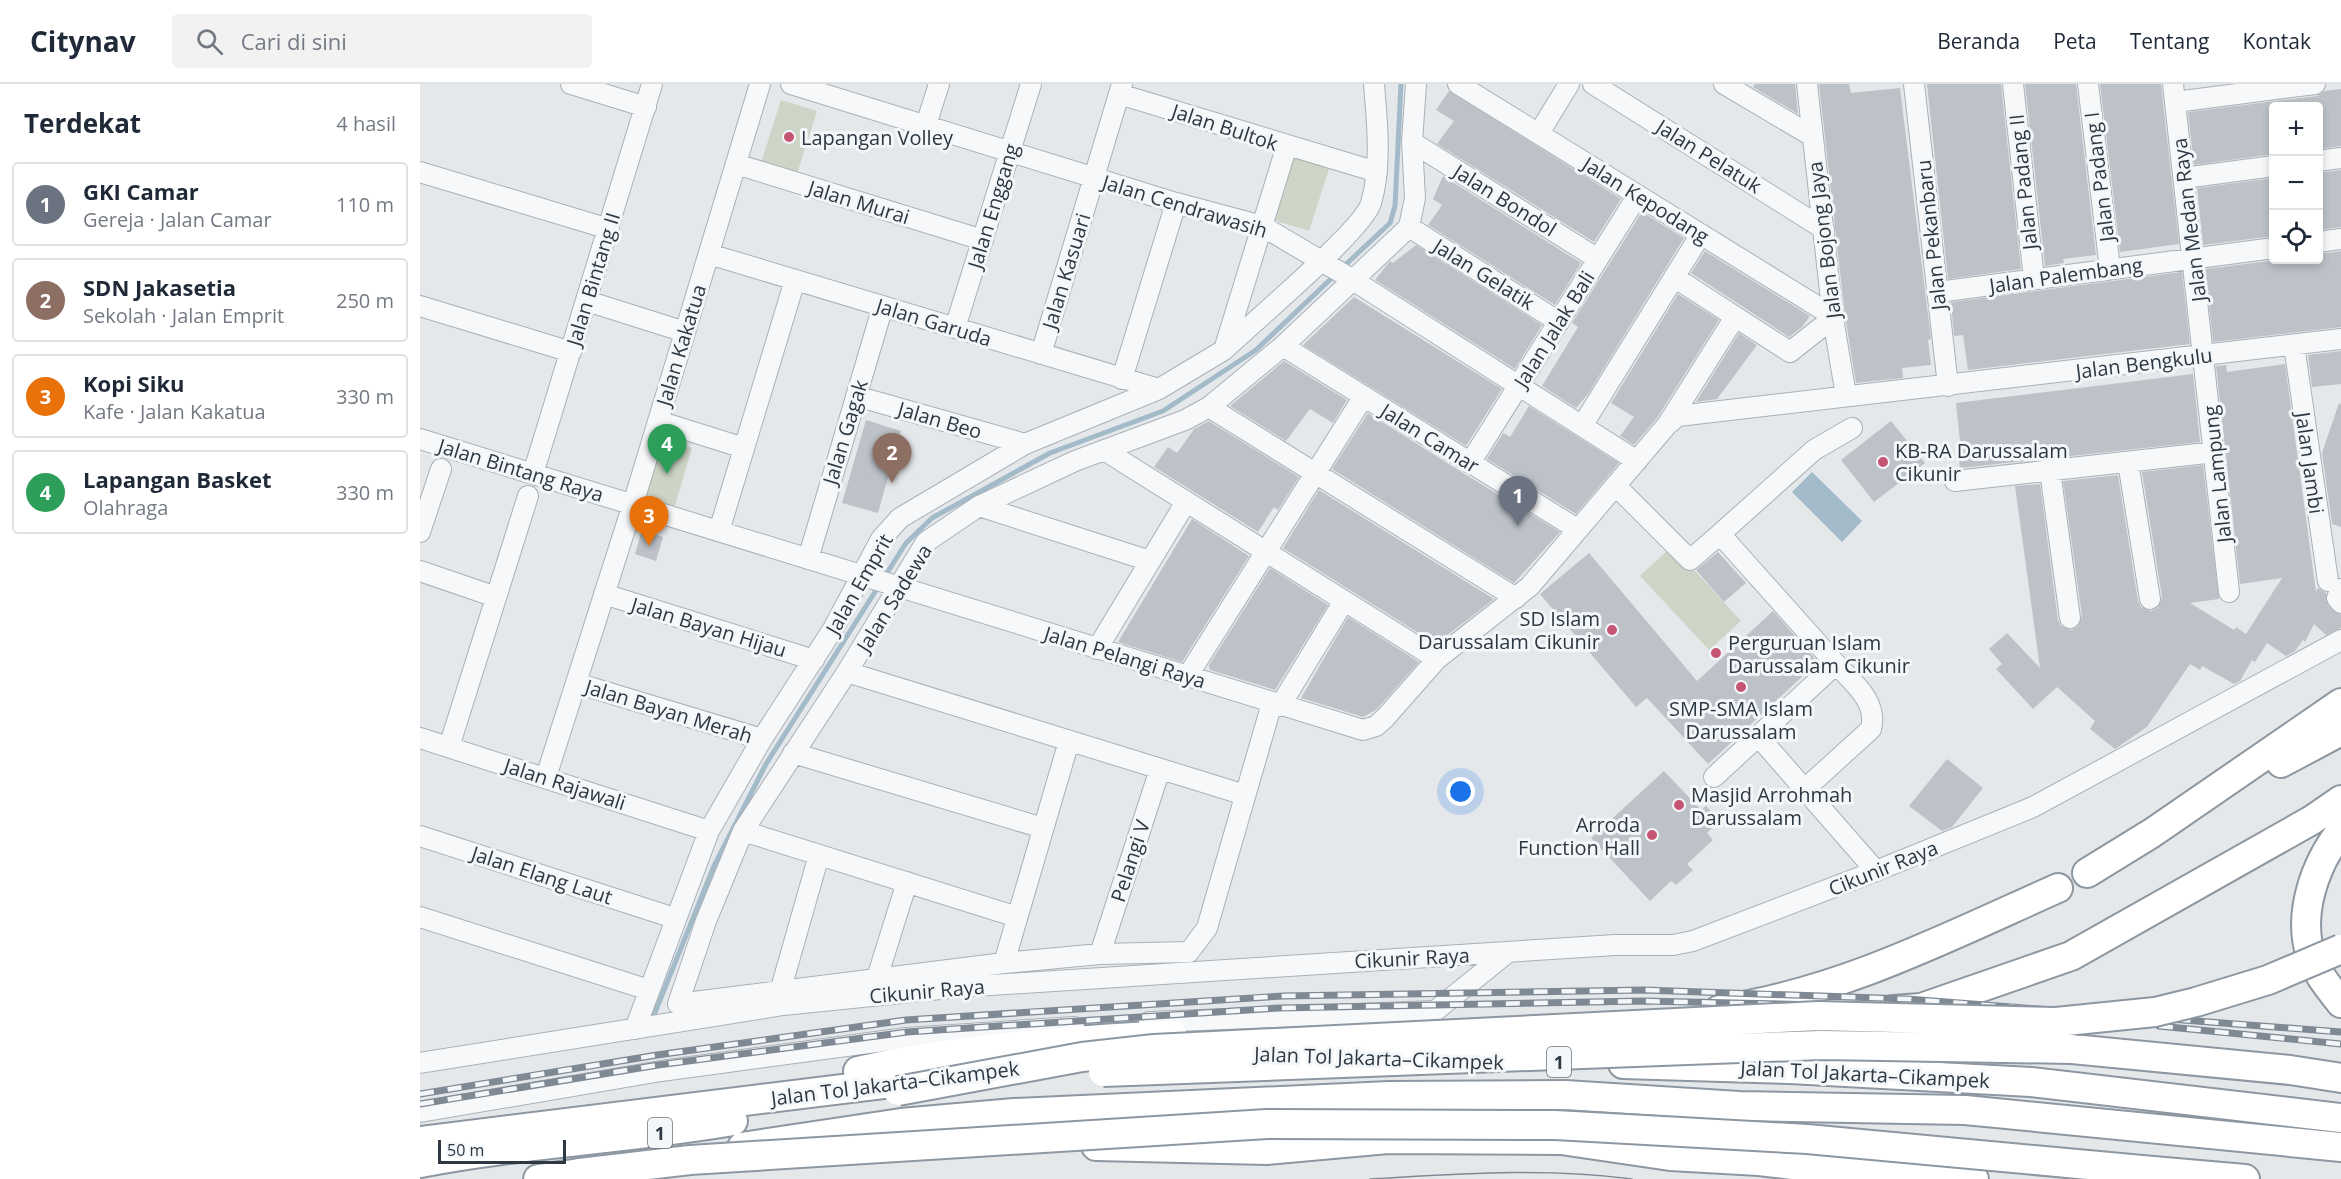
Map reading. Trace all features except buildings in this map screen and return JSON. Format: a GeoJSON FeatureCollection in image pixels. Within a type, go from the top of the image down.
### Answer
{"type":"FeatureCollection","features":[{"type":"Feature","properties":{"kind":"highway"},"geometry":{"type":"LineString","coordinates":[[2087,873],[2152,833],[2341,703]]}},
{"type":"Feature","properties":{"kind":"highway"},"geometry":{"type":"LineString","coordinates":[[2152,833],[2341,731]]}},
{"type":"Feature","properties":{"kind":"highway"},"geometry":{"type":"LineString","coordinates":[[898,1091],[1082,1057],[1154,1048],[1818,1016],[1922,1008],[2071,956],[2312,820],[2341,800]]}},
{"type":"Feature","properties":{"kind":"highway"},"geometry":{"type":"LineString","coordinates":[[2341,831],[2322,857],[2310,893],[2306,933],[2311,957],[2341,1003]]}},
{"type":"Feature","properties":{"kind":"highway"},"geometry":{"type":"LineString","coordinates":[[777,1097],[822,1079],[901,1061],[1081,1039],[1432,1022],[1542,1022],[1675,1017],[1757,1005],[1877,969],[2058,888]]}},
{"type":"Feature","properties":{"kind":"highway"},"geometry":{"type":"LineString","coordinates":[[1818,1016],[2056,1022],[2155,1012],[2268,980],[2341,949]]}},
{"type":"Feature","properties":{"kind":"highway"},"geometry":{"type":"LineString","coordinates":[[898,1091],[1113,1071],[1821,1045],[2072,1049],[2290,1070],[2341,1078]]}},
{"type":"Feature","properties":{"kind":"highway","name":"Jalan Tol Jakarta–Cikampek"},"geometry":{"type":"LineString","coordinates":[[420,1141],[1013,1068],[1212,1053],[1779,1068],[2031,1082],[2341,1118]]}},
{"type":"Feature","properties":{"kind":"highway","name":"1"},"geometry":{"type":"LineString","coordinates":[[420,1163],[457,1156],[677,1131],[898,1091]]}},
{"type":"Feature","properties":{"kind":"highway"},"geometry":{"type":"LineString","coordinates":[[1565,1095],[1980,1179]]}},
{"type":"Feature","properties":{"kind":"highway","name":"Jalan Tol Jakarta–Cikampek"},"geometry":{"type":"LineString","coordinates":[[590,1179],[694,1155],[900,1123],[1003,1114],[1389,1096],[1565,1095],[1739,1106],[1965,1110],[2341,1147]]}},
{"type":"Feature","properties":{"kind":"highway"},"geometry":{"type":"LineString","coordinates":[[959,1142],[1267,1124],[1555,1125],[1807,1139],[2245,1179]]}},
{"type":"Feature","properties":{"kind":"highway"},"geometry":{"type":"LineString","coordinates":[[959,1142],[1267,1150],[1388,1139],[1561,1140],[1670,1156],[1759,1161],[1910,1179]]}},
{"type":"Feature","properties":{"kind":"highway","name":"1"},"geometry":{"type":"LineString","coordinates":[[538,1179],[690,1160],[959,1142]]}},
{"type":"Feature","properties":{"kind":"street"},"geometry":{"type":"LineString","coordinates":[[571,84],[646,107]]}},
{"type":"Feature","properties":{"kind":"street","name":"Jalan Bintang II"},"geometry":{"type":"LineString","coordinates":[[533,474],[652,84]]}},
{"type":"Feature","properties":{"kind":"street","name":"Jalan Kakatua"},"geometry":{"type":"LineString","coordinates":[[546,777],[633,504],[760,84]]}},
{"type":"Feature","properties":{"kind":"street","name":"Jalan Cendrawasih"},"geometry":{"type":"LineString","coordinates":[[791,84],[847,92],[926,125],[1176,203],[1262,226],[1336,270],[1637,461]]}},
{"type":"Feature","properties":{"kind":"street"},"geometry":{"type":"LineString","coordinates":[[926,125],[939,84]]}},
{"type":"Feature","properties":{"kind":"street","name":"Jalan Enggang"},"geometry":{"type":"LineString","coordinates":[[956,328],[1031,84]]}},
{"type":"Feature","properties":{"kind":"street"},"geometry":{"type":"LineString","coordinates":[[1336,270],[1371,205],[1377,172],[1374,84]]}},
{"type":"Feature","properties":{"kind":"street"},"geometry":{"type":"LineString","coordinates":[[1336,270],[1409,227],[1415,198],[1412,142],[1416,84]]}},
{"type":"Feature","properties":{"kind":"street","name":"Jalan Kepodang"},"geometry":{"type":"LineString","coordinates":[[1458,84],[1484,90],[1539,134],[1833,317]]}},
{"type":"Feature","properties":{"kind":"street"},"geometry":{"type":"LineString","coordinates":[[1539,134],[1569,84]]}},
{"type":"Feature","properties":{"kind":"street","name":"Jalan Pelatuk"},"geometry":{"type":"LineString","coordinates":[[1593,84],[1824,229]]}},
{"type":"Feature","properties":{"kind":"street"},"geometry":{"type":"LineString","coordinates":[[1724,84],[1812,136]]}},
{"type":"Feature","properties":{"kind":"street","name":"Jalan Bojong Jaya"},"geometry":{"type":"LineString","coordinates":[[1807,84],[1833,317],[1846,396]]}},
{"type":"Feature","properties":{"kind":"street","name":"Jalan Pekanbaru"},"geometry":{"type":"LineString","coordinates":[[1914,84],[1948,386]]}},
{"type":"Feature","properties":{"kind":"street","name":"Jalan Padang II"},"geometry":{"type":"LineString","coordinates":[[2013,84],[2034,279]]}},
{"type":"Feature","properties":{"kind":"street","name":"Jalan Padang I"},"geometry":{"type":"LineString","coordinates":[[2088,84],[2110,269]]}},
{"type":"Feature","properties":{"kind":"street"},"geometry":{"type":"LineString","coordinates":[[2174,93],[2315,84]]}},
{"type":"Feature","properties":{"kind":"street","name":"Jalan Bultok"},"geometry":{"type":"LineString","coordinates":[[1121,89],[1287,145],[1262,226]]}},
{"type":"Feature","properties":{"kind":"street","name":"Jalan Kasuari"},"geometry":{"type":"LineString","coordinates":[[1041,354],[1121,89]]}},
{"type":"Feature","properties":{"kind":"street","name":"Jalan Medan Raya"},"geometry":{"type":"LineString","coordinates":[[2174,93],[2204,356]]}},
{"type":"Feature","properties":{"kind":"street","name":"Jalan Bondol"},"geometry":{"type":"LineString","coordinates":[[1412,142],[1598,259]]}},
{"type":"Feature","properties":{"kind":"street"},"geometry":{"type":"LineString","coordinates":[[1287,145],[1377,172]]}},
{"type":"Feature","properties":{"kind":"street"},"geometry":{"type":"LineString","coordinates":[[2323,160],[2341,158]]}},
{"type":"Feature","properties":{"kind":"street","name":"Jalan Murai"},"geometry":{"type":"LineString","coordinates":[[736,164],[983,240]]}},
{"type":"Feature","properties":{"kind":"street"},"geometry":{"type":"LineString","coordinates":[[2184,178],[2269,167]]}},
{"type":"Feature","properties":{"kind":"street"},"geometry":{"type":"LineString","coordinates":[[420,172],[609,229]]}},
{"type":"Feature","properties":{"kind":"street","name":"Jalan Jalak Bali"},"geometry":{"type":"LineString","coordinates":[[1470,463],[1638,195]]}},
{"type":"Feature","properties":{"kind":"street"},"geometry":{"type":"LineString","coordinates":[[1122,379],[1176,203]]}},
{"type":"Feature","properties":{"kind":"street"},"geometry":{"type":"LineString","coordinates":[[1224,350],[1262,226]]}},
{"type":"Feature","properties":{"kind":"street","name":"Jalan Gelatik"},"geometry":{"type":"LineString","coordinates":[[1409,227],[1559,322]]}},
{"type":"Feature","properties":{"kind":"street"},"geometry":{"type":"LineString","coordinates":[[1582,426],[1701,234]]}},
{"type":"Feature","properties":{"kind":"street"},"geometry":{"type":"LineString","coordinates":[[2323,241],[2341,239]]}},
{"type":"Feature","properties":{"kind":"street","name":"Jalan Palembang"},"geometry":{"type":"LineString","coordinates":[[1938,292],[2269,249]]}},
{"type":"Feature","properties":{"kind":"street","name":"Jalan Garuda"},"geometry":{"type":"LineString","coordinates":[[709,254],[1159,390]]}},
{"type":"Feature","properties":{"kind":"street","name":"Jalan Sadewa"},"geometry":{"type":"LineString","coordinates":[[780,992],[678,1004],[706,921],[743,831],[847,672],[926,542],[979,506],[1075,461],[1185,420],[1209,407],[1283,346],[1336,270]]}},
{"type":"Feature","properties":{"kind":"street","name":"Jalan Emprit"},"geometry":{"type":"LineString","coordinates":[[636,1029],[648,990],[709,831],[762,739],[865,577],[881,539],[900,518],[1025,444],[1159,390],[1224,350],[1336,270]]}},
{"type":"Feature","properties":{"kind":"street"},"geometry":{"type":"LineString","coordinates":[[1674,278],[1790,352],[1833,317]]}},
{"type":"Feature","properties":{"kind":"street"},"geometry":{"type":"LineString","coordinates":[[719,531],[795,280]]}},
{"type":"Feature","properties":{"kind":"street"},"geometry":{"type":"LineString","coordinates":[[587,301],[686,332]]}},
{"type":"Feature","properties":{"kind":"street"},"geometry":{"type":"LineString","coordinates":[[420,306],[571,352]]}},
{"type":"Feature","properties":{"kind":"street","name":"Jalan Gagak"},"geometry":{"type":"LineString","coordinates":[[808,559],[884,306]]}},
{"type":"Feature","properties":{"kind":"street"},"geometry":{"type":"LineString","coordinates":[[1104,450],[1437,659],[1530,586],[1667,424],[1735,317]]}},
{"type":"Feature","properties":{"kind":"street","name":"Jalan Bengkulu"},"geometry":{"type":"LineString","coordinates":[[1667,424],[1678,416],[2341,339]]}},
{"type":"Feature","properties":{"kind":"street","name":"Jalan Jambi"},"geometry":{"type":"LineString","coordinates":[[2294,345],[2337,598],[2341,603]]}},
{"type":"Feature","properties":{"kind":"street","name":"Jalan Camar"},"geometry":{"type":"LineString","coordinates":[[1283,346],[1577,529]]}},
{"type":"Feature","properties":{"kind":"street","name":"Jalan Lampung"},"geometry":{"type":"LineString","coordinates":[[2204,356],[2229,592]]}},
{"type":"Feature","properties":{"kind":"street","name":"Jalan Beo"},"geometry":{"type":"LineString","coordinates":[[856,396],[1025,444]]}},
{"type":"Feature","properties":{"kind":"street"},"geometry":{"type":"LineString","coordinates":[[1187,676],[1364,396]]}},
{"type":"Feature","properties":{"kind":"street"},"geometry":{"type":"LineString","coordinates":[[1209,407],[1516,598]]}},
{"type":"Feature","properties":{"kind":"street"},"geometry":{"type":"LineString","coordinates":[[658,421],[744,448]]}},
{"type":"Feature","properties":{"kind":"street"},"geometry":{"type":"LineString","coordinates":[[1616,486],[1690,561],[1814,450],[1852,428]]}},
{"type":"Feature","properties":{"kind":"street","name":"Jalan Bintang Raya"},"geometry":{"type":"LineString","coordinates":[[420,439],[898,587]]}},
{"type":"Feature","properties":{"kind":"street"},"geometry":{"type":"LineString","coordinates":[[1955,481],[2215,452]]}},
{"type":"Feature","properties":{"kind":"street"},"geometry":{"type":"LineString","coordinates":[[2128,462],[2150,599]]}},
{"type":"Feature","properties":{"kind":"street"},"geometry":{"type":"LineString","coordinates":[[420,532],[441,469]]}},
{"type":"Feature","properties":{"kind":"street"},"geometry":{"type":"LineString","coordinates":[[2050,471],[2070,618]]}},
{"type":"Feature","properties":{"kind":"street"},"geometry":{"type":"LineString","coordinates":[[449,747],[528,496]]}},
{"type":"Feature","properties":{"kind":"street"},"geometry":{"type":"LineString","coordinates":[[1097,649],[1186,502]]}},
{"type":"Feature","properties":{"kind":"street"},"geometry":{"type":"LineString","coordinates":[[979,506],[1150,561]]}},
{"type":"Feature","properties":{"kind":"street"},"geometry":{"type":"LineString","coordinates":[[1720,534],[1869,701],[1874,718],[1871,729],[1806,788]]}},
{"type":"Feature","properties":{"kind":"street"},"geometry":{"type":"LineString","coordinates":[[420,571],[496,597]]}},
{"type":"Feature","properties":{"kind":"street","name":"Jalan Pelangi Raya"},"geometry":{"type":"LineString","coordinates":[[898,587],[1363,730],[1376,726],[1437,659]]}},
{"type":"Feature","properties":{"kind":"street","name":"Jalan Bayan Hijau"},"geometry":{"type":"LineString","coordinates":[[604,594],[814,660]]}},
{"type":"Feature","properties":{"kind":"street"},"geometry":{"type":"LineString","coordinates":[[819,855],[780,992],[1004,963],[1100,954],[1189,952],[1207,928],[1245,795],[1276,704],[1344,601]]}},
{"type":"Feature","properties":{"kind":"street","name":"Cikunir Raya"},"geometry":{"type":"LineString","coordinates":[[420,1064],[783,1005],[960,987],[1615,945],[1673,945],[1693,941],[1876,872],[2033,807],[2341,640]]}},
{"type":"Feature","properties":{"kind":"street"},"geometry":{"type":"LineString","coordinates":[[1714,777],[1836,664]]}},
{"type":"Feature","properties":{"kind":"street"},"geometry":{"type":"LineString","coordinates":[[847,672],[1245,795]]}},
{"type":"Feature","properties":{"kind":"street","name":"Jalan Bayan Merah"},"geometry":{"type":"LineString","coordinates":[[576,683],[762,739]]}},
{"type":"Feature","properties":{"kind":"street"},"geometry":{"type":"LineString","coordinates":[[1758,736],[1806,788],[1876,872]]}},
{"type":"Feature","properties":{"kind":"street","name":"Jalan Rajawali"},"geometry":{"type":"LineString","coordinates":[[420,738],[709,831]]}},
{"type":"Feature","properties":{"kind":"street"},"geometry":{"type":"LineString","coordinates":[[1004,963],[1069,741]]}},
{"type":"Feature","properties":{"kind":"street"},"geometry":{"type":"LineString","coordinates":[[793,753],[1043,828]]}},
{"type":"Feature","properties":{"kind":"street","name":"Pelangi V"},"geometry":{"type":"LineString","coordinates":[[1100,954],[1160,769]]}},
{"type":"Feature","properties":{"kind":"street"},"geometry":{"type":"LineString","coordinates":[[743,831],[1017,917]]}},
{"type":"Feature","properties":{"kind":"street","name":"Jalan Elang Laut"},"geometry":{"type":"LineString","coordinates":[[420,836],[665,915]]}},
{"type":"Feature","properties":{"kind":"street"},"geometry":{"type":"LineString","coordinates":[[876,981],[906,882]]}},
{"type":"Feature","properties":{"kind":"street"},"geometry":{"type":"LineString","coordinates":[[420,917],[648,990]]}},
{"type":"Feature","properties":{"kind":"street"},"geometry":{"type":"LineString","coordinates":[[420,1112],[661,1071],[906,1038],[1137,1023],[1435,1011],[1507,953]]}},
{"type":"Feature","properties":{"kind":"green space","name":"Lapangan Volley"},"geometry":{"type":"Polygon","coordinates":[[[781,100],[817,111],[797,174],[761,163],[781,100]]]}},
{"type":"Feature","properties":{"kind":"green space"},"geometry":{"type":"Polygon","coordinates":[[[1293,155],[1330,166],[1309,231],[1273,220],[1293,155]]]}},
{"type":"Feature","properties":{"kind":"green space"},"geometry":{"type":"Polygon","coordinates":[[[660,439],[692,448],[674,509],[643,500],[660,439]]]}},
{"type":"Feature","properties":{"kind":"green space"},"geometry":{"type":"Polygon","coordinates":[[[1672,546],[1741,621],[1709,650],[1640,576],[1672,546]]]}},
{"type":"Feature","properties":{"kind":"water"},"geometry":{"type":"Polygon","coordinates":[[[1812,472],[1862,521],[1842,542],[1792,492],[1812,472]]]}},
{"type":"Feature","properties":{"kind":"waterway"},"geometry":{"type":"LineString","coordinates":[[1342,268],[1390,223],[1395,206],[1401,84]]}},
{"type":"Feature","properties":{"kind":"waterway"},"geometry":{"type":"LineString","coordinates":[[652,1020],[714,866],[766,764],[906,543],[932,518],[1050,453],[1163,411],[1256,350],[1336,274]]}},
{"type":"Feature","properties":{"kind":"tram line"},"geometry":{"type":"LineString","coordinates":[[1370,1179],[1534,1172],[1632,1179]]}},
{"type":"Feature","properties":{"kind":"railway"},"geometry":{"type":"LineString","coordinates":[[420,1094],[657,1055],[906,1020],[1283,996],[1644,990],[1907,999],[2341,1032]]}},
{"type":"Feature","properties":{"kind":"railway"},"geometry":{"type":"LineString","coordinates":[[420,1104],[658,1065],[907,1032],[1279,1008],[1643,1001],[1866,1006]]}},
{"type":"Feature","properties":{"kind":"railway"},"geometry":{"type":"LineString","coordinates":[[2159,1026],[2341,1044]]}},
{"type":"Feature","properties":{"kind":"place","name":"Lapangan Volley"},"geometry":{"type":"Point","coordinates":[789,137]}},
{"type":"Feature","properties":{"kind":"place","name":"KB-RA Darussalam Cikunir"},"geometry":{"type":"Point","coordinates":[1883,462]}},
{"type":"Feature","properties":{"kind":"place","name":"Lapangan Basket"},"geometry":{"type":"Point","coordinates":[667,474]}},
{"type":"Feature","properties":{"kind":"place","name":"SDN Jakasetia"},"geometry":{"type":"Point","coordinates":[892,483]}},
{"type":"Feature","properties":{"kind":"place","name":"GKI Camar"},"geometry":{"type":"Point","coordinates":[1518,526]}},
{"type":"Feature","properties":{"kind":"place","name":"Kopi Siku"},"geometry":{"type":"Point","coordinates":[649,546]}},
{"type":"Feature","properties":{"kind":"place","name":"SD Islam Darussalam Cikunir"},"geometry":{"type":"Point","coordinates":[1612,630]}},
{"type":"Feature","properties":{"kind":"place","name":"Perguruan Islam Darussalam Cikunir"},"geometry":{"type":"Point","coordinates":[1716,653]}},
{"type":"Feature","properties":{"kind":"place","name":"SMP-SMA Islam Darussalam"},"geometry":{"type":"Point","coordinates":[1741,687]}},
{"type":"Feature","properties":{"kind":"place","name":"Masjid Arrohmah Darussalam"},"geometry":{"type":"Point","coordinates":[1679,805]}},
{"type":"Feature","properties":{"kind":"place","name":"Arroda Function Hall"},"geometry":{"type":"Point","coordinates":[1652,835]}}]}
